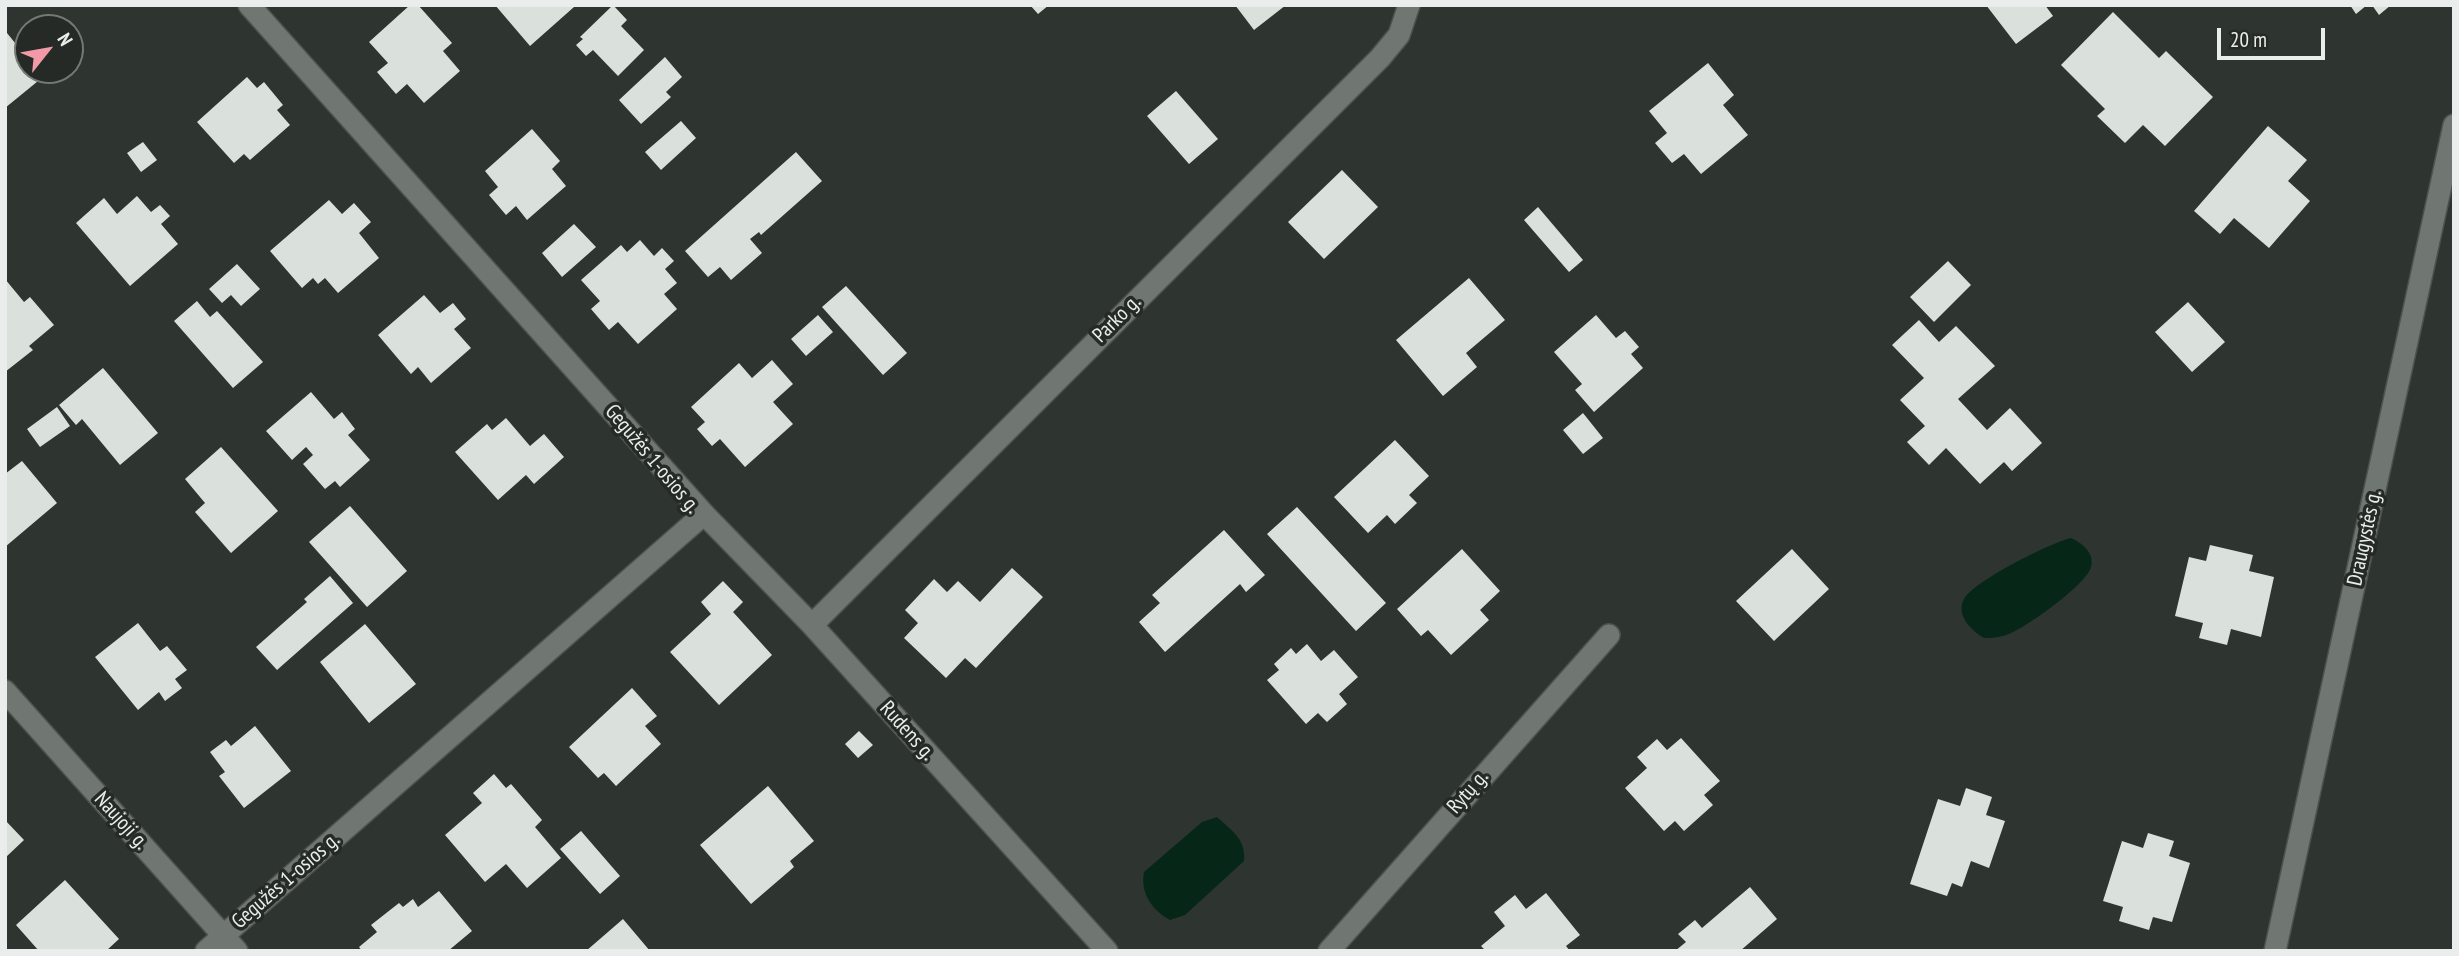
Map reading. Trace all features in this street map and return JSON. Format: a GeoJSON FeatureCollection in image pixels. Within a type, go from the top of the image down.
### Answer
{"type":"FeatureCollection","features":[{"type":"Feature","properties":{"kind":"street","name":"Gegužės 1-osios g."},"geometry":{"type":"LineString","coordinates":[[206,951],[230,943],[704,514],[249,5]]}},
{"type":"Feature","properties":{"kind":"street","name":"Parko g."},"geometry":{"type":"LineString","coordinates":[[811,625],[1380,58],[1399,35],[1409,5]]}},
{"type":"Feature","properties":{"kind":"street","name":"Draugystės g."},"geometry":{"type":"LineString","coordinates":[[2275,951],[2454,125]]}},
{"type":"Feature","properties":{"kind":"street","name":"Rudens g."},"geometry":{"type":"LineString","coordinates":[[704,514],[811,625],[1107,951]]}},
{"type":"Feature","properties":{"kind":"street","name":"Rytų g."},"geometry":{"type":"LineString","coordinates":[[1329,951],[1544,704],[1609,635]]}},
{"type":"Feature","properties":{"kind":"street","name":"Naujoji g."},"geometry":{"type":"LineString","coordinates":[[5,691],[230,943]]}},
{"type":"Feature","properties":{"kind":"shaded area"},"geometry":{"type":"Polygon","coordinates":[[[2071,538],[2087,549],[2092,562],[2087,574],[2068,594],[2030,622],[2005,635],[1984,638],[1970,627],[1963,617],[1962,605],[1971,591],[2013,564],[2071,538]]]}},
{"type":"Feature","properties":{"kind":"shaded area"},"geometry":{"type":"Polygon","coordinates":[[[1217,817],[1240,841],[1244,861],[1185,915],[1170,920],[1149,900],[1144,887],[1144,872],[1202,822],[1217,817]]]}},
{"type":"Feature","properties":{"kind":"building"},"geometry":{"type":"Polygon","coordinates":[[[410,5],[418,5],[452,43],[443,51],[460,71],[424,103],[407,84],[396,94],[377,72],[388,63],[369,42],[410,5]]]}},
{"type":"Feature","properties":{"kind":"building"},"geometry":{"type":"Polygon","coordinates":[[[495,5],[572,5],[574,7],[530,46],[495,5]]]}},
{"type":"Feature","properties":{"kind":"building"},"geometry":{"type":"Polygon","coordinates":[[[613,5],[627,20],[621,26],[644,50],[618,76],[593,50],[586,56],[576,45],[583,39],[580,37],[613,5]]]}},
{"type":"Feature","properties":{"kind":"building"},"geometry":{"type":"Polygon","coordinates":[[[1030,5],[1049,5],[1038,14],[1030,5]]]}},
{"type":"Feature","properties":{"kind":"building"},"geometry":{"type":"Polygon","coordinates":[[[1235,5],[1286,5],[1254,30],[1235,5]]]}},
{"type":"Feature","properties":{"kind":"building"},"geometry":{"type":"Polygon","coordinates":[[[1986,5],[2045,5],[2053,16],[2016,44],[1986,5]]]}},
{"type":"Feature","properties":{"kind":"building"},"geometry":{"type":"Polygon","coordinates":[[[2350,5],[2367,5],[2356,14],[2350,5]]]}},
{"type":"Feature","properties":{"kind":"building"},"geometry":{"type":"Polygon","coordinates":[[[2372,5],[2391,5],[2379,15],[2372,5]]]}},
{"type":"Feature","properties":{"kind":"building"},"geometry":{"type":"Polygon","coordinates":[[[2113,12],[2159,58],[2166,51],[2213,97],[2165,146],[2143,125],[2125,143],[2097,116],[2105,109],[2061,65],[2113,12]]]}},
{"type":"Feature","properties":{"kind":"building"},"geometry":{"type":"Polygon","coordinates":[[[7,33],[14,42],[14,84],[34,84],[5,108],[7,33]]]}},
{"type":"Feature","properties":{"kind":"building"},"geometry":{"type":"Polygon","coordinates":[[[665,57],[682,77],[666,92],[671,97],[641,124],[619,100],[665,57]]]}},
{"type":"Feature","properties":{"kind":"building"},"geometry":{"type":"Polygon","coordinates":[[[1708,63],[1734,95],[1723,105],[1748,135],[1701,174],[1684,154],[1672,163],[1655,143],[1667,133],[1649,111],[1708,63]]]}},
{"type":"Feature","properties":{"kind":"building"},"geometry":{"type":"Polygon","coordinates":[[[247,77],[257,88],[264,82],[283,105],[277,110],[290,125],[250,160],[244,154],[234,163],[197,122],[247,77]]]}},
{"type":"Feature","properties":{"kind":"building"},"geometry":{"type":"Polygon","coordinates":[[[1176,91],[1218,139],[1189,164],[1147,116],[1176,91]]]}},
{"type":"Feature","properties":{"kind":"building"},"geometry":{"type":"Polygon","coordinates":[[[681,121],[696,138],[661,170],[645,152],[681,121]]]}},
{"type":"Feature","properties":{"kind":"building"},"geometry":{"type":"Polygon","coordinates":[[[2268,126],[2307,160],[2288,181],[2310,201],[2269,248],[2234,218],[2220,234],[2194,211],[2268,126]]]}},
{"type":"Feature","properties":{"kind":"building"},"geometry":{"type":"Polygon","coordinates":[[[532,129],[560,161],[552,169],[566,186],[527,220],[516,206],[506,215],[489,195],[498,187],[485,171],[532,129]]]}},
{"type":"Feature","properties":{"kind":"building"},"geometry":{"type":"Polygon","coordinates":[[[143,142],[157,160],[141,172],[127,153],[143,142]]]}},
{"type":"Feature","properties":{"kind":"building"},"geometry":{"type":"Polygon","coordinates":[[[796,152],[822,181],[761,235],[759,232],[750,239],[762,253],[731,280],[720,267],[708,277],[685,251],[796,152]]]}},
{"type":"Feature","properties":{"kind":"building"},"geometry":{"type":"Polygon","coordinates":[[[1342,170],[1378,207],[1324,259],[1288,222],[1342,170]]]}},
{"type":"Feature","properties":{"kind":"building"},"geometry":{"type":"Polygon","coordinates":[[[137,196],[151,212],[160,205],[170,216],[161,224],[178,244],[130,286],[76,223],[104,198],[117,214],[137,196]]]}},
{"type":"Feature","properties":{"kind":"building"},"geometry":{"type":"Polygon","coordinates":[[[329,200],[342,214],[354,203],[371,222],[359,233],[379,258],[338,293],[325,278],[318,284],[313,278],[302,288],[270,251],[329,200]]]}},
{"type":"Feature","properties":{"kind":"building"},"geometry":{"type":"Polygon","coordinates":[[[1538,207],[1583,260],[1569,272],[1524,220],[1538,207]]]}},
{"type":"Feature","properties":{"kind":"building"},"geometry":{"type":"Polygon","coordinates":[[[574,224],[596,247],[562,277],[542,253],[574,224]]]}},
{"type":"Feature","properties":{"kind":"building"},"geometry":{"type":"Polygon","coordinates":[[[640,240],[654,256],[662,248],[674,261],[665,269],[677,283],[664,294],[677,309],[638,344],[618,322],[609,330],[591,309],[600,301],[581,280],[621,245],[627,252],[640,240]]]}},
{"type":"Feature","properties":{"kind":"building"},"geometry":{"type":"Polygon","coordinates":[[[1948,261],[1971,285],[1934,322],[1910,297],[1948,261]]]}},
{"type":"Feature","properties":{"kind":"building"},"geometry":{"type":"Polygon","coordinates":[[[237,264],[260,289],[241,306],[231,295],[222,303],[209,289],[237,264]]]}},
{"type":"Feature","properties":{"kind":"building"},"geometry":{"type":"Polygon","coordinates":[[[1469,278],[1505,320],[1466,353],[1477,367],[1443,396],[1396,340],[1469,278]]]}},
{"type":"Feature","properties":{"kind":"building"},"geometry":{"type":"Polygon","coordinates":[[[5,279],[24,302],[30,297],[54,325],[29,346],[33,350],[5,372],[5,279]]]}},
{"type":"Feature","properties":{"kind":"building"},"geometry":{"type":"Polygon","coordinates":[[[846,286],[907,353],[883,375],[822,307],[846,286]]]}},
{"type":"Feature","properties":{"kind":"building"},"geometry":{"type":"Polygon","coordinates":[[[424,295],[440,313],[453,303],[466,319],[454,329],[471,348],[431,383],[418,367],[411,374],[378,335],[424,295]]]}},
{"type":"Feature","properties":{"kind":"building"},"geometry":{"type":"Polygon","coordinates":[[[197,301],[210,317],[217,311],[263,362],[233,388],[174,321],[197,301]]]}},
{"type":"Feature","properties":{"kind":"building"},"geometry":{"type":"Polygon","coordinates":[[[2188,302],[2225,342],[2192,372],[2155,332],[2188,302]]]}},
{"type":"Feature","properties":{"kind":"building"},"geometry":{"type":"Polygon","coordinates":[[[818,315],[833,332],[806,356],[791,339],[818,315]]]}},
{"type":"Feature","properties":{"kind":"building"},"geometry":{"type":"Polygon","coordinates":[[[1596,315],[1616,338],[1625,331],[1639,347],[1631,354],[1643,368],[1594,412],[1575,390],[1582,384],[1554,352],[1596,315]]]}},
{"type":"Feature","properties":{"kind":"building"},"geometry":{"type":"Polygon","coordinates":[[[1919,320],[1939,342],[1956,326],[1995,366],[1958,399],[1987,430],[2010,408],[2042,443],[2012,471],[2004,462],[1980,484],[1946,448],[1929,465],[1907,442],[1925,426],[1900,400],[1924,378],[1892,345],[1919,320]]]}},
{"type":"Feature","properties":{"kind":"building"},"geometry":{"type":"Polygon","coordinates":[[[772,360],[793,384],[773,402],[793,424],[745,467],[720,439],[712,446],[697,429],[705,422],[691,407],[739,363],[752,378],[772,360]]]}},
{"type":"Feature","properties":{"kind":"building"},"geometry":{"type":"Polygon","coordinates":[[[103,368],[158,433],[120,465],[82,419],[76,425],[59,405],[103,368]]]}},
{"type":"Feature","properties":{"kind":"building"},"geometry":{"type":"Polygon","coordinates":[[[311,392],[334,419],[342,412],[355,429],[348,435],[370,460],[340,487],[335,481],[325,489],[303,464],[313,455],[306,447],[292,460],[266,431],[311,392]]]}},
{"type":"Feature","properties":{"kind":"building"},"geometry":{"type":"Polygon","coordinates":[[[57,407],[70,426],[40,447],[27,429],[57,407]]]}},
{"type":"Feature","properties":{"kind":"building"},"geometry":{"type":"Polygon","coordinates":[[[1583,413],[1603,438],[1583,454],[1563,430],[1583,413]]]}},
{"type":"Feature","properties":{"kind":"building"},"geometry":{"type":"Polygon","coordinates":[[[506,418],[530,446],[544,434],[564,457],[534,484],[526,475],[498,500],[455,452],[487,424],[492,430],[506,418]]]}},
{"type":"Feature","properties":{"kind":"building"},"geometry":{"type":"Polygon","coordinates":[[[1395,440],[1429,476],[1409,495],[1417,503],[1395,524],[1387,515],[1368,533],[1334,497],[1395,440]]]}},
{"type":"Feature","properties":{"kind":"building"},"geometry":{"type":"Polygon","coordinates":[[[221,447],[278,511],[231,553],[195,512],[205,503],[185,479],[221,447]]]}},
{"type":"Feature","properties":{"kind":"building"},"geometry":{"type":"Polygon","coordinates":[[[22,461],[57,503],[5,547],[5,474],[22,461]]]}},
{"type":"Feature","properties":{"kind":"building"},"geometry":{"type":"Polygon","coordinates":[[[350,506],[407,571],[367,607],[309,542],[350,506]]]}},
{"type":"Feature","properties":{"kind":"building"},"geometry":{"type":"Polygon","coordinates":[[[1297,507],[1386,603],[1356,631],[1267,534],[1297,507]]]}},
{"type":"Feature","properties":{"kind":"building"},"geometry":{"type":"Polygon","coordinates":[[[1224,530],[1265,575],[1246,592],[1240,584],[1165,652],[1139,622],[1160,603],[1152,595],[1224,530]]]}},
{"type":"Feature","properties":{"kind":"building"},"geometry":{"type":"Polygon","coordinates":[[[2210,545],[2253,555],[2249,571],[2274,577],[2261,637],[2231,629],[2227,645],[2199,638],[2203,623],[2175,616],[2189,557],[2206,561],[2210,545]]]}},
{"type":"Feature","properties":{"kind":"building"},"geometry":{"type":"Polygon","coordinates":[[[1462,549],[1500,591],[1480,610],[1489,620],[1451,655],[1428,630],[1421,636],[1397,609],[1462,549]]]}},
{"type":"Feature","properties":{"kind":"building"},"geometry":{"type":"Polygon","coordinates":[[[1792,549],[1829,589],[1774,641],[1736,601],[1792,549]]]}},
{"type":"Feature","properties":{"kind":"building"},"geometry":{"type":"Polygon","coordinates":[[[1012,568],[1043,597],[976,668],[965,658],[946,678],[904,638],[918,623],[905,610],[934,579],[947,592],[958,581],[980,602],[1012,568]]]}},
{"type":"Feature","properties":{"kind":"building"},"geometry":{"type":"Polygon","coordinates":[[[330,576],[353,603],[277,670],[256,647],[307,602],[304,599],[330,576]]]}},
{"type":"Feature","properties":{"kind":"building"},"geometry":{"type":"Polygon","coordinates":[[[723,581],[743,602],[733,612],[772,655],[719,705],[670,652],[711,614],[701,602],[723,581]]]}},
{"type":"Feature","properties":{"kind":"building"},"geometry":{"type":"Polygon","coordinates":[[[138,623],[160,651],[167,646],[187,670],[175,679],[182,688],[165,701],[159,692],[138,710],[95,657],[138,623]]]}},
{"type":"Feature","properties":{"kind":"building"},"geometry":{"type":"Polygon","coordinates":[[[365,624],[416,684],[369,723],[320,662],[365,624]]]}},
{"type":"Feature","properties":{"kind":"building"},"geometry":{"type":"Polygon","coordinates":[[[1307,644],[1321,661],[1334,650],[1358,677],[1339,694],[1347,704],[1327,722],[1318,713],[1306,724],[1267,680],[1279,670],[1274,664],[1291,648],[1296,654],[1307,644]]]}},
{"type":"Feature","properties":{"kind":"building"},"geometry":{"type":"Polygon","coordinates":[[[632,688],[657,716],[645,726],[661,744],[616,786],[604,773],[598,778],[569,747],[632,688]]]}},
{"type":"Feature","properties":{"kind":"building"},"geometry":{"type":"Polygon","coordinates":[[[255,726],[291,771],[244,808],[219,776],[225,772],[210,752],[226,740],[231,746],[255,726]]]}},
{"type":"Feature","properties":{"kind":"building"},"geometry":{"type":"Polygon","coordinates":[[[859,731],[873,745],[858,758],[845,744],[859,731]]]}},
{"type":"Feature","properties":{"kind":"building"},"geometry":{"type":"Polygon","coordinates":[[[1681,738],[1720,781],[1704,795],[1713,805],[1684,831],[1675,821],[1664,831],[1625,788],[1647,768],[1637,757],[1657,739],[1667,750],[1681,738]]]}},
{"type":"Feature","properties":{"kind":"building"},"geometry":{"type":"Polygon","coordinates":[[[494,774],[506,788],[511,784],[542,820],[535,827],[561,858],[527,888],[506,864],[485,882],[445,835],[482,803],[473,793],[494,774]]]}},
{"type":"Feature","properties":{"kind":"building"},"geometry":{"type":"Polygon","coordinates":[[[768,786],[814,841],[790,861],[794,867],[751,904],[700,845],[768,786]]]}},
{"type":"Feature","properties":{"kind":"building"},"geometry":{"type":"Polygon","coordinates":[[[1966,788],[1992,797],[1986,815],[2005,821],[1989,868],[1971,861],[1962,887],[1952,883],[1947,896],[1910,884],[1938,799],[1960,806],[1966,788]]]}},
{"type":"Feature","properties":{"kind":"building"},"geometry":{"type":"Polygon","coordinates":[[[5,820],[24,840],[5,858],[5,820]]]}},
{"type":"Feature","properties":{"kind":"building"},"geometry":{"type":"Polygon","coordinates":[[[581,831],[620,876],[600,894],[560,849],[581,831]]]}},
{"type":"Feature","properties":{"kind":"building"},"geometry":{"type":"Polygon","coordinates":[[[2148,833],[2174,841],[2169,856],[2190,863],[2172,922],[2153,917],[2149,930],[2119,921],[2123,907],[2103,901],[2122,841],[2143,848],[2148,833]]]}},
{"type":"Feature","properties":{"kind":"building"},"geometry":{"type":"Polygon","coordinates":[[[65,880],[119,939],[106,951],[39,951],[16,925],[65,880]]]}},
{"type":"Feature","properties":{"kind":"building"},"geometry":{"type":"Polygon","coordinates":[[[1750,887],[1777,919],[1740,951],[1675,951],[1686,942],[1678,934],[1695,920],[1702,928],[1750,887]]]}},
{"type":"Feature","properties":{"kind":"building"},"geometry":{"type":"Polygon","coordinates":[[[439,891],[472,931],[448,951],[362,951],[359,947],[377,932],[371,925],[399,903],[403,907],[413,899],[418,907],[439,891]]]}},
{"type":"Feature","properties":{"kind":"building"},"geometry":{"type":"Polygon","coordinates":[[[1546,893],[1580,935],[1566,946],[1570,951],[1486,951],[1481,946],[1505,926],[1494,912],[1515,895],[1526,909],[1546,893]]]}},
{"type":"Feature","properties":{"kind":"building"},"geometry":{"type":"Polygon","coordinates":[[[623,919],[650,951],[586,951],[623,919]]]}}]}
